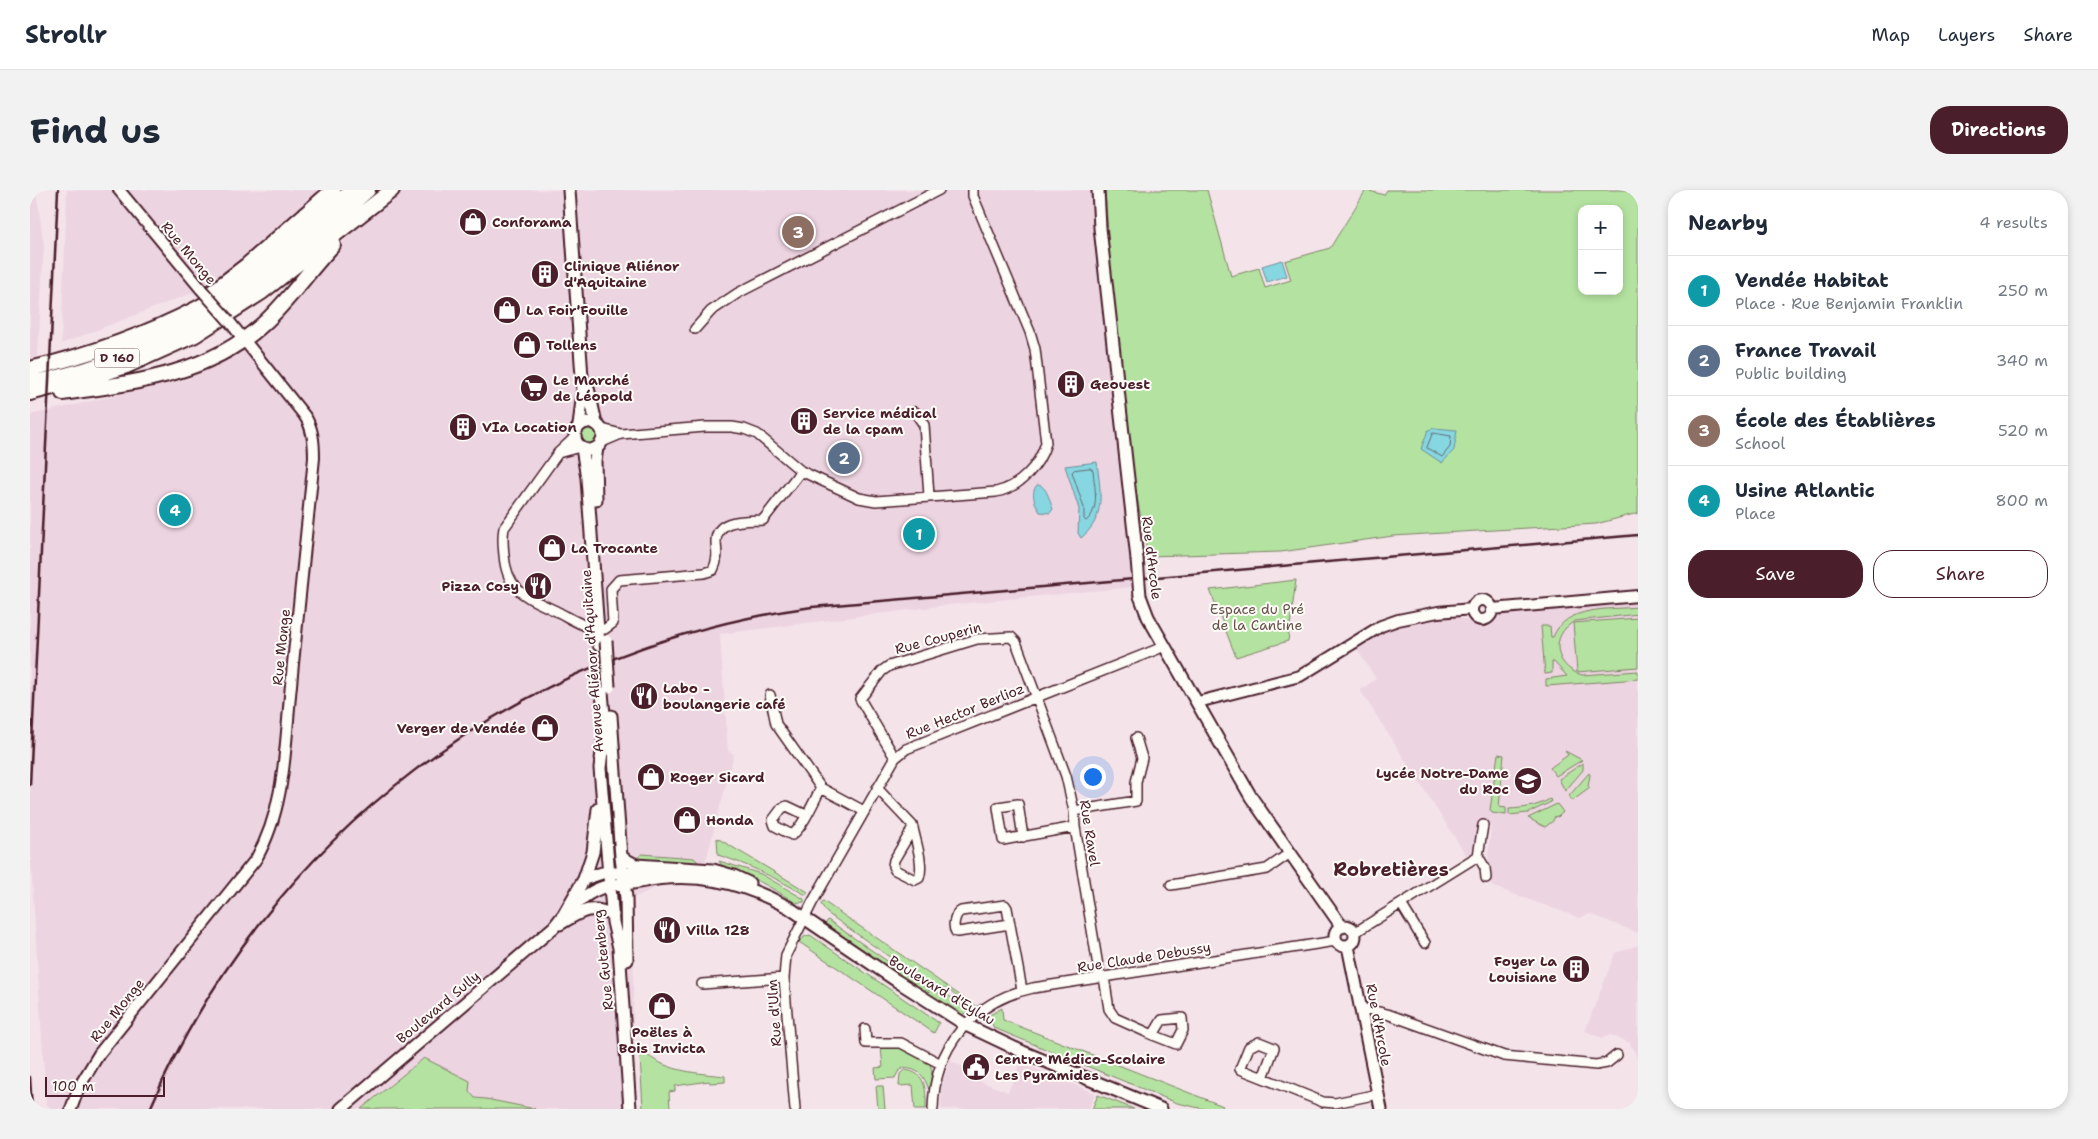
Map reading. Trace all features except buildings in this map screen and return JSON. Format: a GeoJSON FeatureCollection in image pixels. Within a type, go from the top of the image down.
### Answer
{"type":"FeatureCollection","features":[{"type":"Feature","properties":{"kind":"highway"},"geometry":{"type":"LineString","coordinates":[[194,310],[215,289],[246,266],[333,190]]}},
{"type":"Feature","properties":{"kind":"highway","name":"D 160"},"geometry":{"type":"LineString","coordinates":[[30,369],[129,340],[194,310],[243,281],[352,190]]}},
{"type":"Feature","properties":{"kind":"highway","name":"D 160"},"geometry":{"type":"LineString","coordinates":[[30,383],[97,366],[157,342],[200,320],[249,289],[270,273],[368,190]]}},
{"type":"Feature","properties":{"kind":"highway"},"geometry":{"type":"LineString","coordinates":[[30,393],[103,374],[194,335],[256,296],[392,190]]}},
{"type":"Feature","properties":{"kind":"highway"},"geometry":{"type":"LineString","coordinates":[[30,398],[162,377],[206,361],[244,340],[263,324],[288,298],[327,251],[369,209]]}},
{"type":"Feature","properties":{"kind":"main road"},"geometry":{"type":"LineString","coordinates":[[569,190],[583,390],[579,444],[589,450],[600,445],[599,426],[588,390],[574,190]]}},
{"type":"Feature","properties":{"kind":"main road","name":"Rue d'Arcole"},"geometry":{"type":"LineString","coordinates":[[1092,190],[1100,228]]}},
{"type":"Feature","properties":{"kind":"main road","name":"Rue d'Arcole"},"geometry":{"type":"LineString","coordinates":[[1098,190],[1100,228],[1140,596],[1143,607],[1252,797],[1342,927]]}},
{"type":"Feature","properties":{"kind":"main road"},"geometry":{"type":"LineString","coordinates":[[579,426],[587,422],[599,426]]}},
{"type":"Feature","properties":{"kind":"main road","name":"Avenue Aliénor d'Aquitaine"},"geometry":{"type":"LineString","coordinates":[[579,444],[587,478],[602,636]]}},
{"type":"Feature","properties":{"kind":"main road","name":"Avenue Aliénor d'Aquitaine"},"geometry":{"type":"LineString","coordinates":[[600,445],[595,461],[596,497],[605,684],[621,857],[616,879]]}},
{"type":"Feature","properties":{"kind":"main road","name":"Avenue Aliénor d'Aquitaine"},"geometry":{"type":"LineString","coordinates":[[605,684],[605,727],[600,768],[616,879]]}},
{"type":"Feature","properties":{"kind":"main road","name":"Avenue Aliénor d'Aquitaine"},"geometry":{"type":"LineString","coordinates":[[603,745],[611,804],[616,879]]}},
{"type":"Feature","properties":{"kind":"main road","name":"Avenue Aliénor d'Aquitaine"},"geometry":{"type":"LineString","coordinates":[[584,879],[594,842],[598,811],[596,776],[600,768]]}},
{"type":"Feature","properties":{"kind":"main road","name":"Boulevard d'Eylau"},"geometry":{"type":"LineString","coordinates":[[621,857],[636,866],[720,872],[758,887],[773,899],[966,1025],[1023,1052],[1161,1109]]}},
{"type":"Feature","properties":{"kind":"main road","name":"Boulevard d'Eylau"},"geometry":{"type":"LineString","coordinates":[[616,879],[666,868]]}},
{"type":"Feature","properties":{"kind":"main road"},"geometry":{"type":"LineString","coordinates":[[584,879],[593,875],[616,879]]}},
{"type":"Feature","properties":{"kind":"main road","name":"Boulevard d'Eylau"},"geometry":{"type":"LineString","coordinates":[[616,879],[692,877],[735,885],[773,899]]}},
{"type":"Feature","properties":{"kind":"main road","name":"Boulevard Sully"},"geometry":{"type":"LineString","coordinates":[[341,1109],[554,927],[564,914],[584,879]]}},
{"type":"Feature","properties":{"kind":"main road","name":"Boulevard Sully"},"geometry":{"type":"LineString","coordinates":[[564,914],[584,895],[616,879]]}},
{"type":"Feature","properties":{"kind":"main road","name":"Rue Gutenberg"},"geometry":{"type":"LineString","coordinates":[[616,879],[613,915],[619,948],[630,1109]]}},
{"type":"Feature","properties":{"kind":"main road","name":"Rue Gutenberg"},"geometry":{"type":"LineString","coordinates":[[616,879],[620,916],[626,935],[637,1109]]}},
{"type":"Feature","properties":{"kind":"main road","name":"Boulevard Sully"},"geometry":{"type":"LineString","coordinates":[[554,927],[588,909],[598,909],[613,915]]}},
{"type":"Feature","properties":{"kind":"main road"},"geometry":{"type":"LineString","coordinates":[[1342,927],[1348,927],[1354,933],[1354,939],[1348,946],[1342,946],[1336,940],[1336,932],[1342,927]]}},
{"type":"Feature","properties":{"kind":"main road","name":"Rue d'Arcole"},"geometry":{"type":"LineString","coordinates":[[1348,946],[1382,1109]]}},
{"type":"Feature","properties":{"kind":"street","name":"Rue Monge"},"geometry":{"type":"LineString","coordinates":[[71,1109],[79,1087],[99,1054],[256,859],[276,814],[282,778],[314,458],[314,440],[309,422],[244,340],[119,190]]}},
{"type":"Feature","properties":{"kind":"street"},"geometry":{"type":"LineString","coordinates":[[695,329],[711,311],[738,293],[939,190]]}},
{"type":"Feature","properties":{"kind":"street"},"geometry":{"type":"LineString","coordinates":[[600,445],[620,434],[705,427],[738,428],[757,434],[800,471],[859,498],[876,501],[1008,490],[1017,484],[1041,458],[1046,443],[1033,340],[973,196],[973,190]]}},
{"type":"Feature","properties":{"kind":"street"},"geometry":{"type":"LineString","coordinates":[[915,412],[924,425],[929,496]]}},
{"type":"Feature","properties":{"kind":"street"},"geometry":{"type":"LineString","coordinates":[[599,426],[620,434]]}},
{"type":"Feature","properties":{"kind":"street"},"geometry":{"type":"LineString","coordinates":[[579,444],[558,453],[504,528],[502,538],[507,575],[512,585],[521,594],[578,621],[602,636],[613,622],[611,589],[614,584],[620,580],[704,573],[713,570],[718,560],[716,535],[722,526],[734,522],[763,520],[800,471]]}},
{"type":"Feature","properties":{"kind":"street"},"geometry":{"type":"LineString","coordinates":[[1492,609],[1638,596]]}},
{"type":"Feature","properties":{"kind":"street"},"geometry":{"type":"LineString","coordinates":[[1482,600],[1490,604],[1492,609],[1490,617],[1482,620],[1476,618],[1472,610],[1476,602],[1482,600]]}},
{"type":"Feature","properties":{"kind":"street"},"geometry":{"type":"LineString","coordinates":[[1198,702],[1300,676],[1381,626],[1398,620],[1438,612],[1472,610]]}},
{"type":"Feature","properties":{"kind":"street","name":"Rue Couperin"},"geometry":{"type":"LineString","coordinates":[[895,758],[860,699],[882,671],[889,666],[977,639],[1011,637],[1016,642],[1036,697]]}},
{"type":"Feature","properties":{"kind":"street","name":"Rue Hector Berlioz"},"geometry":{"type":"LineString","coordinates":[[804,919],[895,758],[906,749],[1164,645]]}},
{"type":"Feature","properties":{"kind":"street"},"geometry":{"type":"LineString","coordinates":[[770,694],[776,724],[821,788],[864,811]]}},
{"type":"Feature","properties":{"kind":"street","name":"Rue Ravel"},"geometry":{"type":"LineString","coordinates":[[1036,697],[1066,776],[1109,1008],[1114,1018],[1153,1035]]}},
{"type":"Feature","properties":{"kind":"street"},"geometry":{"type":"LineString","coordinates":[[1074,811],[1136,801],[1136,782],[1142,758],[1136,738]]}},
{"type":"Feature","properties":{"kind":"street"},"geometry":{"type":"LineString","coordinates":[[806,815],[821,788]]}},
{"type":"Feature","properties":{"kind":"street"},"geometry":{"type":"LineString","coordinates":[[877,788],[909,819],[913,828],[919,854],[920,875],[915,880],[895,870],[893,866],[894,860],[913,828]]}},
{"type":"Feature","properties":{"kind":"street"},"geometry":{"type":"LineString","coordinates":[[1482,825],[1478,856],[1484,868],[1486,878]]}},
{"type":"Feature","properties":{"kind":"street"},"geometry":{"type":"LineString","coordinates":[[1024,837],[1075,826]]}},
{"type":"Feature","properties":{"kind":"street"},"geometry":{"type":"LineString","coordinates":[[1171,885],[1267,870],[1290,853]]}},
{"type":"Feature","properties":{"kind":"street"},"geometry":{"type":"LineString","coordinates":[[1354,933],[1478,856]]}},
{"type":"Feature","properties":{"kind":"street"},"geometry":{"type":"LineString","coordinates":[[1401,904],[1425,943]]}},
{"type":"Feature","properties":{"kind":"street"},"geometry":{"type":"LineString","coordinates":[[1010,924],[958,932],[954,928],[958,913],[1005,905],[1007,908],[1010,924],[1022,990]]}},
{"type":"Feature","properties":{"kind":"street","name":"Rue d'Ulm"},"geometry":{"type":"LineString","coordinates":[[795,1109],[784,964],[788,947],[804,919]]}},
{"type":"Feature","properties":{"kind":"street","name":"Rue Claude Debussy"},"geometry":{"type":"LineString","coordinates":[[933,1109],[937,1073],[956,1036],[984,1008],[999,999],[1022,990],[1336,940]]}},
{"type":"Feature","properties":{"kind":"street"},"geometry":{"type":"LineString","coordinates":[[702,984],[784,978]]}},
{"type":"Feature","properties":{"kind":"street"},"geometry":{"type":"LineString","coordinates":[[1361,1010],[1367,1009],[1388,1014],[1488,1051],[1518,1058],[1596,1065],[1607,1063],[1617,1055]]}},
{"type":"Feature","properties":{"kind":"street"},"geometry":{"type":"LineString","coordinates":[[865,1028],[866,1044],[901,1043],[941,1064]]}},
{"type":"Feature","properties":{"kind":"street"},"geometry":{"type":"LineString","coordinates":[[1263,1078],[1323,1102],[1335,1103],[1378,1094]]}},
{"type":"Feature","properties":{"kind":"shaded area"},"geometry":{"type":"Polygon","coordinates":[[[30,190],[36,190],[44,245],[38,355],[30,394],[30,190]]]}},
{"type":"Feature","properties":{"kind":"shaded area"},"geometry":{"type":"Polygon","coordinates":[[[67,190],[324,190],[210,286],[61,344],[67,190]]]}},
{"type":"Feature","properties":{"kind":"shaded area"},"geometry":{"type":"Polygon","coordinates":[[[401,190],[1105,190],[1133,587],[948,605],[720,634],[728,751],[734,754],[705,864],[634,898],[633,1028],[629,1109],[535,1109],[475,1098],[469,1091],[424,1058],[361,1109],[51,1109],[46,1103],[30,847],[30,415],[187,379],[235,355],[261,335],[352,232],[401,190]]]}},
{"type":"Feature","properties":{"kind":"shaded area","name":"Lycée Notre-Dame du Roc"},"geometry":{"type":"Polygon","coordinates":[[[1638,600],[1638,933],[1590,914],[1580,918],[1491,886],[1488,854],[1491,827],[1477,825],[1472,852],[1466,855],[1360,690],[1376,679],[1356,648],[1383,631],[1436,617],[1457,617],[1487,628],[1501,615],[1506,613],[1638,600]]]}},
{"type":"Feature","properties":{"kind":"shaded area"},"geometry":{"type":"Polygon","coordinates":[[[1638,945],[1638,1059],[1630,1043],[1611,1035],[1602,1038],[1585,1031],[1615,953],[1638,945]]]}},
{"type":"Feature","properties":{"kind":"shaded area"},"geometry":{"type":"Polygon","coordinates":[[[950,1061],[966,1068],[969,1077],[1008,1092],[1020,1063],[1095,1093],[1089,1109],[941,1109],[942,1084],[950,1061]]]}},
{"type":"Feature","properties":{"kind":"green space"},"geometry":{"type":"Polygon","coordinates":[[[1105,190],[1207,190],[1231,276],[1259,268],[1265,288],[1291,280],[1285,261],[1330,248],[1366,190],[1384,195],[1387,190],[1638,190],[1638,513],[1596,524],[1393,536],[1281,552],[1148,556],[1120,406],[1105,190]]]}},
{"type":"Feature","properties":{"kind":"green space"},"geometry":{"type":"Polygon","coordinates":[[[588,426],[594,429],[597,435],[594,441],[588,444],[582,441],[579,435],[582,429],[588,426]]]}},
{"type":"Feature","properties":{"kind":"green space","name":"Espace du Pré de la Cantine"},"geometry":{"type":"Polygon","coordinates":[[[1296,580],[1288,641],[1236,657],[1210,590],[1296,580]]]}},
{"type":"Feature","properties":{"kind":"green space"},"geometry":{"type":"Polygon","coordinates":[[[1638,607],[1638,614],[1575,621],[1561,634],[1558,650],[1565,665],[1582,675],[1638,671],[1638,679],[1546,686],[1546,679],[1567,676],[1554,662],[1552,662],[1552,673],[1545,674],[1541,626],[1550,626],[1551,637],[1553,637],[1559,627],[1568,619],[1578,614],[1601,609],[1638,607]]]}},
{"type":"Feature","properties":{"kind":"green space"},"geometry":{"type":"Polygon","coordinates":[[[1638,618],[1638,667],[1577,672],[1573,623],[1638,618]]]}},
{"type":"Feature","properties":{"kind":"green space"},"geometry":{"type":"Polygon","coordinates":[[[1565,751],[1582,760],[1556,776],[1550,768],[1568,755],[1565,751]]]}},
{"type":"Feature","properties":{"kind":"green space"},"geometry":{"type":"Polygon","coordinates":[[[1498,754],[1504,755],[1499,807],[1506,808],[1506,815],[1492,813],[1490,810],[1498,754]]]}},
{"type":"Feature","properties":{"kind":"green space"},"geometry":{"type":"Polygon","coordinates":[[[1583,763],[1583,770],[1565,791],[1559,779],[1583,763]]]}},
{"type":"Feature","properties":{"kind":"green space"},"geometry":{"type":"Polygon","coordinates":[[[1589,773],[1588,786],[1590,788],[1572,801],[1569,796],[1589,773]]]}},
{"type":"Feature","properties":{"kind":"green space"},"geometry":{"type":"Polygon","coordinates":[[[1550,799],[1551,802],[1528,813],[1509,815],[1509,809],[1530,807],[1550,799]]]}},
{"type":"Feature","properties":{"kind":"green space"},"geometry":{"type":"Polygon","coordinates":[[[1557,804],[1563,812],[1558,817],[1555,816],[1553,821],[1545,827],[1528,818],[1557,804]]]}},
{"type":"Feature","properties":{"kind":"green space"},"geometry":{"type":"Polygon","coordinates":[[[717,838],[808,892],[806,895],[741,863],[718,855],[717,838]]]}},
{"type":"Feature","properties":{"kind":"green space"},"geometry":{"type":"Polygon","coordinates":[[[642,854],[694,858],[701,865],[673,861],[652,863],[634,860],[642,854]]]}},
{"type":"Feature","properties":{"kind":"green space"},"geometry":{"type":"Polygon","coordinates":[[[719,861],[761,874],[804,899],[804,902],[796,903],[762,883],[725,868],[719,861]]]}},
{"type":"Feature","properties":{"kind":"green space"},"geometry":{"type":"Polygon","coordinates":[[[823,901],[977,1007],[973,1010],[949,990],[931,986],[827,913],[821,904],[823,901]]]}},
{"type":"Feature","properties":{"kind":"green space"},"geometry":{"type":"Polygon","coordinates":[[[828,920],[929,990],[949,996],[968,1010],[967,1012],[962,1015],[892,972],[824,926],[828,920]]]}},
{"type":"Feature","properties":{"kind":"green space"},"geometry":{"type":"Polygon","coordinates":[[[810,935],[939,1023],[934,1033],[799,942],[804,937],[810,935]]]}},
{"type":"Feature","properties":{"kind":"green space"},"geometry":{"type":"Polygon","coordinates":[[[1002,1008],[1003,1020],[1223,1106],[1221,1109],[1204,1109],[1177,1103],[994,1028],[988,1016],[1002,1008]]]}},
{"type":"Feature","properties":{"kind":"green space"},"geometry":{"type":"Polygon","coordinates":[[[904,1047],[930,1063],[932,1072],[929,1090],[920,1074],[909,1069],[903,1068],[895,1078],[876,1079],[875,1068],[883,1067],[881,1048],[904,1047]]]}},
{"type":"Feature","properties":{"kind":"green space"},"geometry":{"type":"Polygon","coordinates":[[[647,1055],[656,1061],[674,1068],[694,1073],[725,1076],[725,1082],[710,1083],[709,1081],[675,1086],[675,1091],[669,1092],[670,1109],[643,1109],[640,1056],[647,1055]]]}},
{"type":"Feature","properties":{"kind":"green space"},"geometry":{"type":"Polygon","coordinates":[[[424,1058],[470,1081],[469,1091],[475,1098],[535,1109],[361,1109],[424,1058]]]}},
{"type":"Feature","properties":{"kind":"green space"},"geometry":{"type":"Polygon","coordinates":[[[904,1070],[917,1074],[921,1078],[925,1089],[926,1109],[915,1109],[913,1085],[899,1086],[900,1074],[904,1070]]]}},
{"type":"Feature","properties":{"kind":"green space"},"geometry":{"type":"Polygon","coordinates":[[[876,1086],[883,1086],[885,1109],[878,1109],[876,1086]]]}},
{"type":"Feature","properties":{"kind":"green space"},"geometry":{"type":"Polygon","coordinates":[[[1098,1095],[1134,1109],[1092,1109],[1098,1095]]]}},
{"type":"Feature","properties":{"kind":"water"},"geometry":{"type":"Polygon","coordinates":[[[1282,260],[1287,276],[1267,282],[1262,266],[1282,260]]]}},
{"type":"Feature","properties":{"kind":"water"},"geometry":{"type":"Polygon","coordinates":[[[1434,428],[1457,430],[1454,450],[1442,463],[1421,449],[1428,430],[1434,428]]]}},
{"type":"Feature","properties":{"kind":"water"},"geometry":{"type":"Polygon","coordinates":[[[1097,462],[1100,503],[1095,521],[1081,538],[1078,533],[1079,509],[1065,466],[1097,462]]]}},
{"type":"Feature","properties":{"kind":"water"},"geometry":{"type":"Polygon","coordinates":[[[1037,485],[1043,487],[1047,494],[1053,509],[1050,513],[1040,512],[1036,506],[1034,491],[1037,485]]]}},
{"type":"Feature","properties":{"kind":"railway"},"geometry":{"type":"LineString","coordinates":[[30,785],[58,190]]}},
{"type":"Feature","properties":{"kind":"railway"},"geometry":{"type":"LineString","coordinates":[[150,1109],[200,1011],[262,921],[333,841],[414,771],[504,711],[600,664],[703,629],[812,607],[1638,535]]}},
{"type":"Feature","properties":{"kind":"railway"},"geometry":{"type":"LineString","coordinates":[[30,1077],[32,1109]]}},
{"type":"Feature","properties":{"kind":"place","name":"Conforama"},"geometry":{"type":"Point","coordinates":[473,222]}},
{"type":"Feature","properties":{"kind":"place","name":"École des Établières"},"geometry":{"type":"Point","coordinates":[798,232]}},
{"type":"Feature","properties":{"kind":"place","name":"Clinique Aliénor d'Aquitaine"},"geometry":{"type":"Point","coordinates":[545,274]}},
{"type":"Feature","properties":{"kind":"place","name":"La Foir'Fouille"},"geometry":{"type":"Point","coordinates":[507,310]}},
{"type":"Feature","properties":{"kind":"place","name":"Tollens"},"geometry":{"type":"Point","coordinates":[527,345]}},
{"type":"Feature","properties":{"kind":"place","name":"Geouest"},"geometry":{"type":"Point","coordinates":[1071,384]}},
{"type":"Feature","properties":{"kind":"place","name":"Le Marché de Léopold"},"geometry":{"type":"Point","coordinates":[534,388]}},
{"type":"Feature","properties":{"kind":"place","name":"Service médical de la cpam"},"geometry":{"type":"Point","coordinates":[804,421]}},
{"type":"Feature","properties":{"kind":"place","name":"VIa Location"},"geometry":{"type":"Point","coordinates":[463,427]}},
{"type":"Feature","properties":{"kind":"place","name":"France Travail"},"geometry":{"type":"Point","coordinates":[844,458]}},
{"type":"Feature","properties":{"kind":"place","name":"Usine Atlantic"},"geometry":{"type":"Point","coordinates":[175,510]}},
{"type":"Feature","properties":{"kind":"place","name":"Vendée Habitat"},"geometry":{"type":"Point","coordinates":[919,534]}},
{"type":"Feature","properties":{"kind":"place","name":"La Trocante"},"geometry":{"type":"Point","coordinates":[552,548]}},
{"type":"Feature","properties":{"kind":"place","name":"Pizza Cosy"},"geometry":{"type":"Point","coordinates":[538,586]}},
{"type":"Feature","properties":{"kind":"place","name":"Labo - boulangerie café"},"geometry":{"type":"Point","coordinates":[644,696]}},
{"type":"Feature","properties":{"kind":"place","name":"Verger de Vendée"},"geometry":{"type":"Point","coordinates":[545,728]}},
{"type":"Feature","properties":{"kind":"place","name":"Roger Sicard"},"geometry":{"type":"Point","coordinates":[651,777]}},
{"type":"Feature","properties":{"kind":"place","name":"Lycée Notre-Dame du Roc"},"geometry":{"type":"Point","coordinates":[1528,781]}},
{"type":"Feature","properties":{"kind":"place","name":"Honda"},"geometry":{"type":"Point","coordinates":[687,820]}},
{"type":"Feature","properties":{"kind":"place","name":"Villa 128"},"geometry":{"type":"Point","coordinates":[667,930]}},
{"type":"Feature","properties":{"kind":"place","name":"Foyer La Louisiane"},"geometry":{"type":"Point","coordinates":[1576,969]}},
{"type":"Feature","properties":{"kind":"place","name":"Poëles à Bois Invicta"},"geometry":{"type":"Point","coordinates":[662,1006]}},
{"type":"Feature","properties":{"kind":"place","name":"Centre Médico-Scolaire Les Pyramides"},"geometry":{"type":"Point","coordinates":[976,1067]}},
{"type":"Feature","properties":{"kind":"district","name":"Robretières"},"geometry":{"type":"Point","coordinates":[1391,869]}}]}
